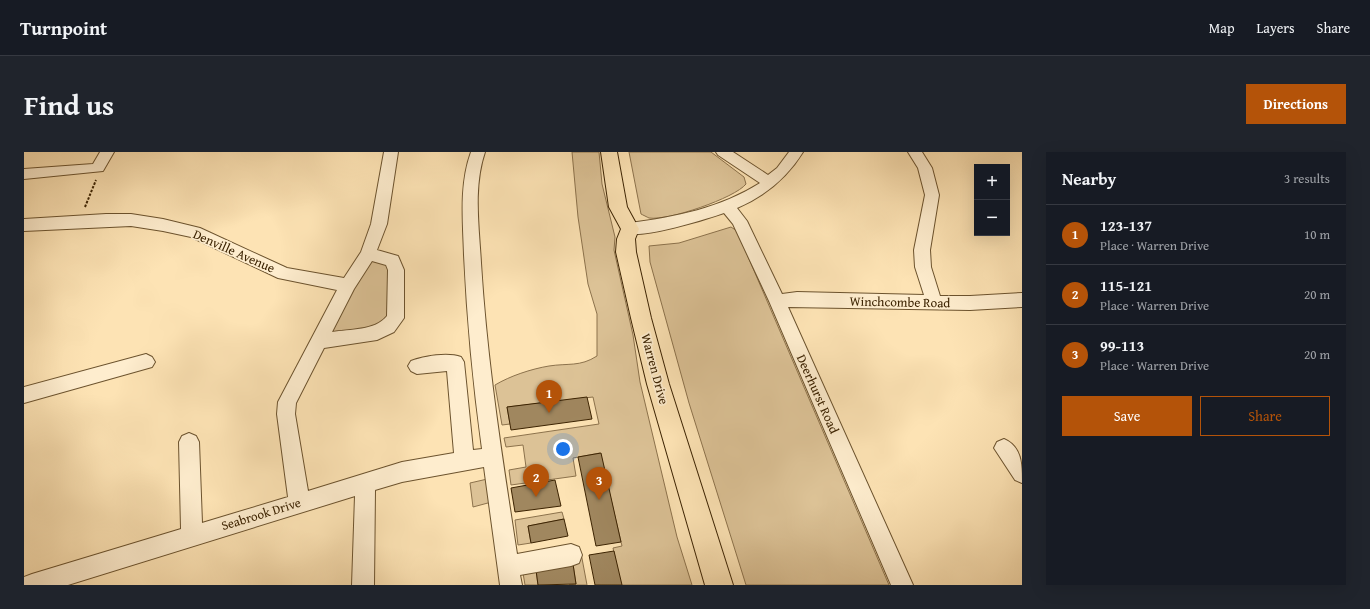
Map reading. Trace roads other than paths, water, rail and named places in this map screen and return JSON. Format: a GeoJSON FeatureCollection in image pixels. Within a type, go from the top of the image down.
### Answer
{"type":"FeatureCollection","features":[{"type":"Feature","properties":{"kind":"main road"},"geometry":{"type":"LineString","coordinates":[[609,152],[618,207],[630,229]]}},
{"type":"Feature","properties":{"kind":"main road","name":"Warren Drive"},"geometry":{"type":"LineString","coordinates":[[630,229],[626,239],[626,252],[641,318],[658,384],[718,585]]}},
{"type":"Feature","properties":{"kind":"street"},"geometry":{"type":"LineString","coordinates":[[24,174],[98,168],[108,152]]}},
{"type":"Feature","properties":{"kind":"street"},"geometry":{"type":"LineString","coordinates":[[299,502],[286,414],[287,402],[348,285],[368,254],[379,224],[391,152]]}},
{"type":"Feature","properties":{"kind":"street"},"geometry":{"type":"LineString","coordinates":[[478,152],[473,162],[470,215],[474,309],[509,576],[571,555]]}},
{"type":"Feature","properties":{"kind":"street"},"geometry":{"type":"LineString","coordinates":[[723,152],[769,182]]}},
{"type":"Feature","properties":{"kind":"street"},"geometry":{"type":"LineString","coordinates":[[630,229],[684,220],[727,207],[769,182],[778,174],[796,152]]}},
{"type":"Feature","properties":{"kind":"street"},"geometry":{"type":"LineString","coordinates":[[915,152],[925,168],[932,195],[922,250],[923,267],[934,302]]}},
{"type":"Feature","properties":{"kind":"street","name":"Deerhurst Road"},"geometry":{"type":"LineString","coordinates":[[727,207],[739,221],[777,301],[902,585]]}},
{"type":"Feature","properties":{"kind":"street","name":"Denville Avenue"},"geometry":{"type":"LineString","coordinates":[[24,225],[79,221],[131,220],[195,232],[284,274],[348,285]]}},
{"type":"Feature","properties":{"kind":"street"},"geometry":{"type":"LineString","coordinates":[[319,341],[377,333],[388,327],[395,318],[396,270],[392,260],[368,254]]}},
{"type":"Feature","properties":{"kind":"street","name":"Winchcombe Road"},"geometry":{"type":"LineString","coordinates":[[777,301],[797,299],[934,302],[1022,300]]}},
{"type":"Feature","properties":{"kind":"street"},"geometry":{"type":"LineString","coordinates":[[24,395],[146,362]]}},
{"type":"Feature","properties":{"kind":"street"},"geometry":{"type":"LineString","coordinates":[[417,366],[456,362],[464,460]]}},
{"type":"Feature","properties":{"kind":"street"},"geometry":{"type":"LineString","coordinates":[[189,442],[192,536]]}},
{"type":"Feature","properties":{"kind":"street"},"geometry":{"type":"LineString","coordinates":[[1004,448],[1022,473]]}},
{"type":"Feature","properties":{"kind":"street","name":"Seabrook Drive"},"geometry":{"type":"LineString","coordinates":[[32,585],[299,502],[402,472],[493,456]]}},
{"type":"Feature","properties":{"kind":"street"},"geometry":{"type":"LineString","coordinates":[[363,585],[365,483]]}},
{"type":"Feature","properties":{"kind":"place","name":"123-137"},"geometry":{"type":"Point","coordinates":[549,413]}},
{"type":"Feature","properties":{"kind":"place","name":"115-121"},"geometry":{"type":"Point","coordinates":[536,497]}},
{"type":"Feature","properties":{"kind":"place","name":"99-113"},"geometry":{"type":"Point","coordinates":[599,500]}}]}
